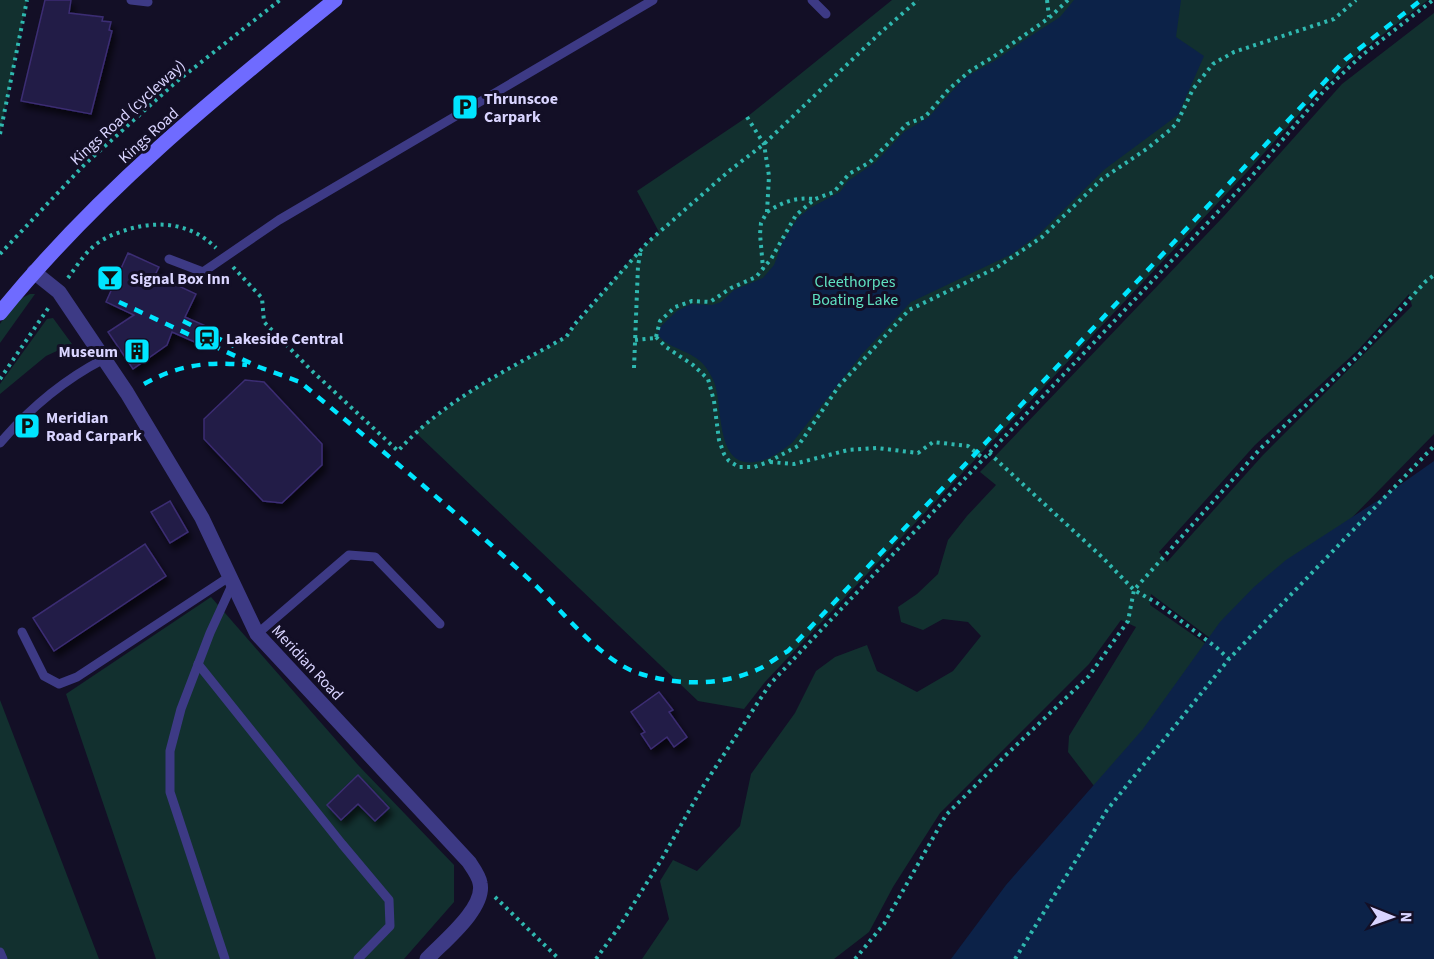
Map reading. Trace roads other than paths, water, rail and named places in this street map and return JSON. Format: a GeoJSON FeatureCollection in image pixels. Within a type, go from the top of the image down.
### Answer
{"type":"FeatureCollection","features":[{"type":"Feature","properties":{"kind":"street","name":"Kings Road"},"geometry":{"type":"LineString","coordinates":[[0,314],[33,272],[153,151],[335,0]]}},
{"type":"Feature","properties":{"kind":"street","name":"Meridian Road"},"geometry":{"type":"LineString","coordinates":[[33,272],[59,292],[127,393],[202,518],[257,634],[469,862],[480,883],[479,899],[469,916],[427,959]]}},
{"type":"Feature","properties":{"kind":"lane"},"geometry":{"type":"LineString","coordinates":[[131,0],[148,2]]}},
{"type":"Feature","properties":{"kind":"lane"},"geometry":{"type":"LineString","coordinates":[[632,0],[637,10]]}},
{"type":"Feature","properties":{"kind":"lane"},"geometry":{"type":"LineString","coordinates":[[169,259],[203,272],[279,220],[653,0]]}},
{"type":"Feature","properties":{"kind":"lane"},"geometry":{"type":"LineString","coordinates":[[812,0],[826,14]]}},
{"type":"Feature","properties":{"kind":"lane"},"geometry":{"type":"LineString","coordinates":[[0,443],[22,418],[54,389],[104,359]]}},
{"type":"Feature","properties":{"kind":"lane"},"geometry":{"type":"LineString","coordinates":[[257,634],[349,555],[375,557],[440,624]]}},
{"type":"Feature","properties":{"kind":"lane"},"geometry":{"type":"LineString","coordinates":[[22,632],[44,676],[59,684],[77,677],[231,581]]}},
{"type":"Feature","properties":{"kind":"lane"},"geometry":{"type":"LineString","coordinates":[[225,959],[170,792],[170,751],[181,709],[231,581]]}},
{"type":"Feature","properties":{"kind":"lane"},"geometry":{"type":"LineString","coordinates":[[198,664],[342,844],[390,900],[390,926],[358,959]]}},
{"type":"Feature","properties":{"kind":"lane"},"geometry":{"type":"LineString","coordinates":[[0,952],[3,959]]}},
{"type":"Feature","properties":{"kind":"water"},"geometry":{"type":"Polygon","coordinates":[[[1074,0],[1181,0],[1176,37],[1204,56],[1178,115],[1105,169],[1038,235],[1012,254],[911,302],[862,354],[792,443],[775,455],[760,461],[742,461],[733,456],[723,435],[711,375],[696,358],[663,340],[658,335],[659,328],[677,311],[691,304],[712,305],[721,302],[734,290],[763,278],[774,265],[783,241],[798,218],[810,208],[840,192],[848,181],[876,162],[904,132],[929,117],[964,78],[996,60],[1060,17],[1074,0]]]}},
{"type":"Feature","properties":{"kind":"water"},"geometry":{"type":"Polygon","coordinates":[[[1434,461],[1434,959],[951,959],[1006,885],[1143,729],[1220,622],[1254,587],[1286,560],[1434,461]]]}},
{"type":"Feature","properties":{"kind":"railway"},"geometry":{"type":"LineString","coordinates":[[119,302],[259,367],[300,382],[503,555],[582,634],[611,659],[641,674],[671,681],[702,682],[732,678],[761,668],[788,651],[1345,60],[1421,0]]}},
{"type":"Feature","properties":{"kind":"railway"},"geometry":{"type":"LineString","coordinates":[[183,321],[234,346]]}},
{"type":"Feature","properties":{"kind":"railway"},"geometry":{"type":"LineString","coordinates":[[144,384],[169,372],[194,366],[247,365]]}},
{"type":"Feature","properties":{"kind":"place","name":"Thrunscoe Carpark"},"geometry":{"type":"Point","coordinates":[465,107]}},
{"type":"Feature","properties":{"kind":"place","name":"Signal Box Inn"},"geometry":{"type":"Point","coordinates":[110,278]}},
{"type":"Feature","properties":{"kind":"place","name":"Lakeside Central"},"geometry":{"type":"Point","coordinates":[207,338]}},
{"type":"Feature","properties":{"kind":"place","name":"Museum"},"geometry":{"type":"Point","coordinates":[137,351]}},
{"type":"Feature","properties":{"kind":"place","name":"Meridian Road Carpark"},"geometry":{"type":"Point","coordinates":[27,426]}},
{"type":"Feature","properties":{"kind":"park label","name":"Cleethorpes Boating Lake"},"geometry":{"type":"Point","coordinates":[855,290]}}]}
